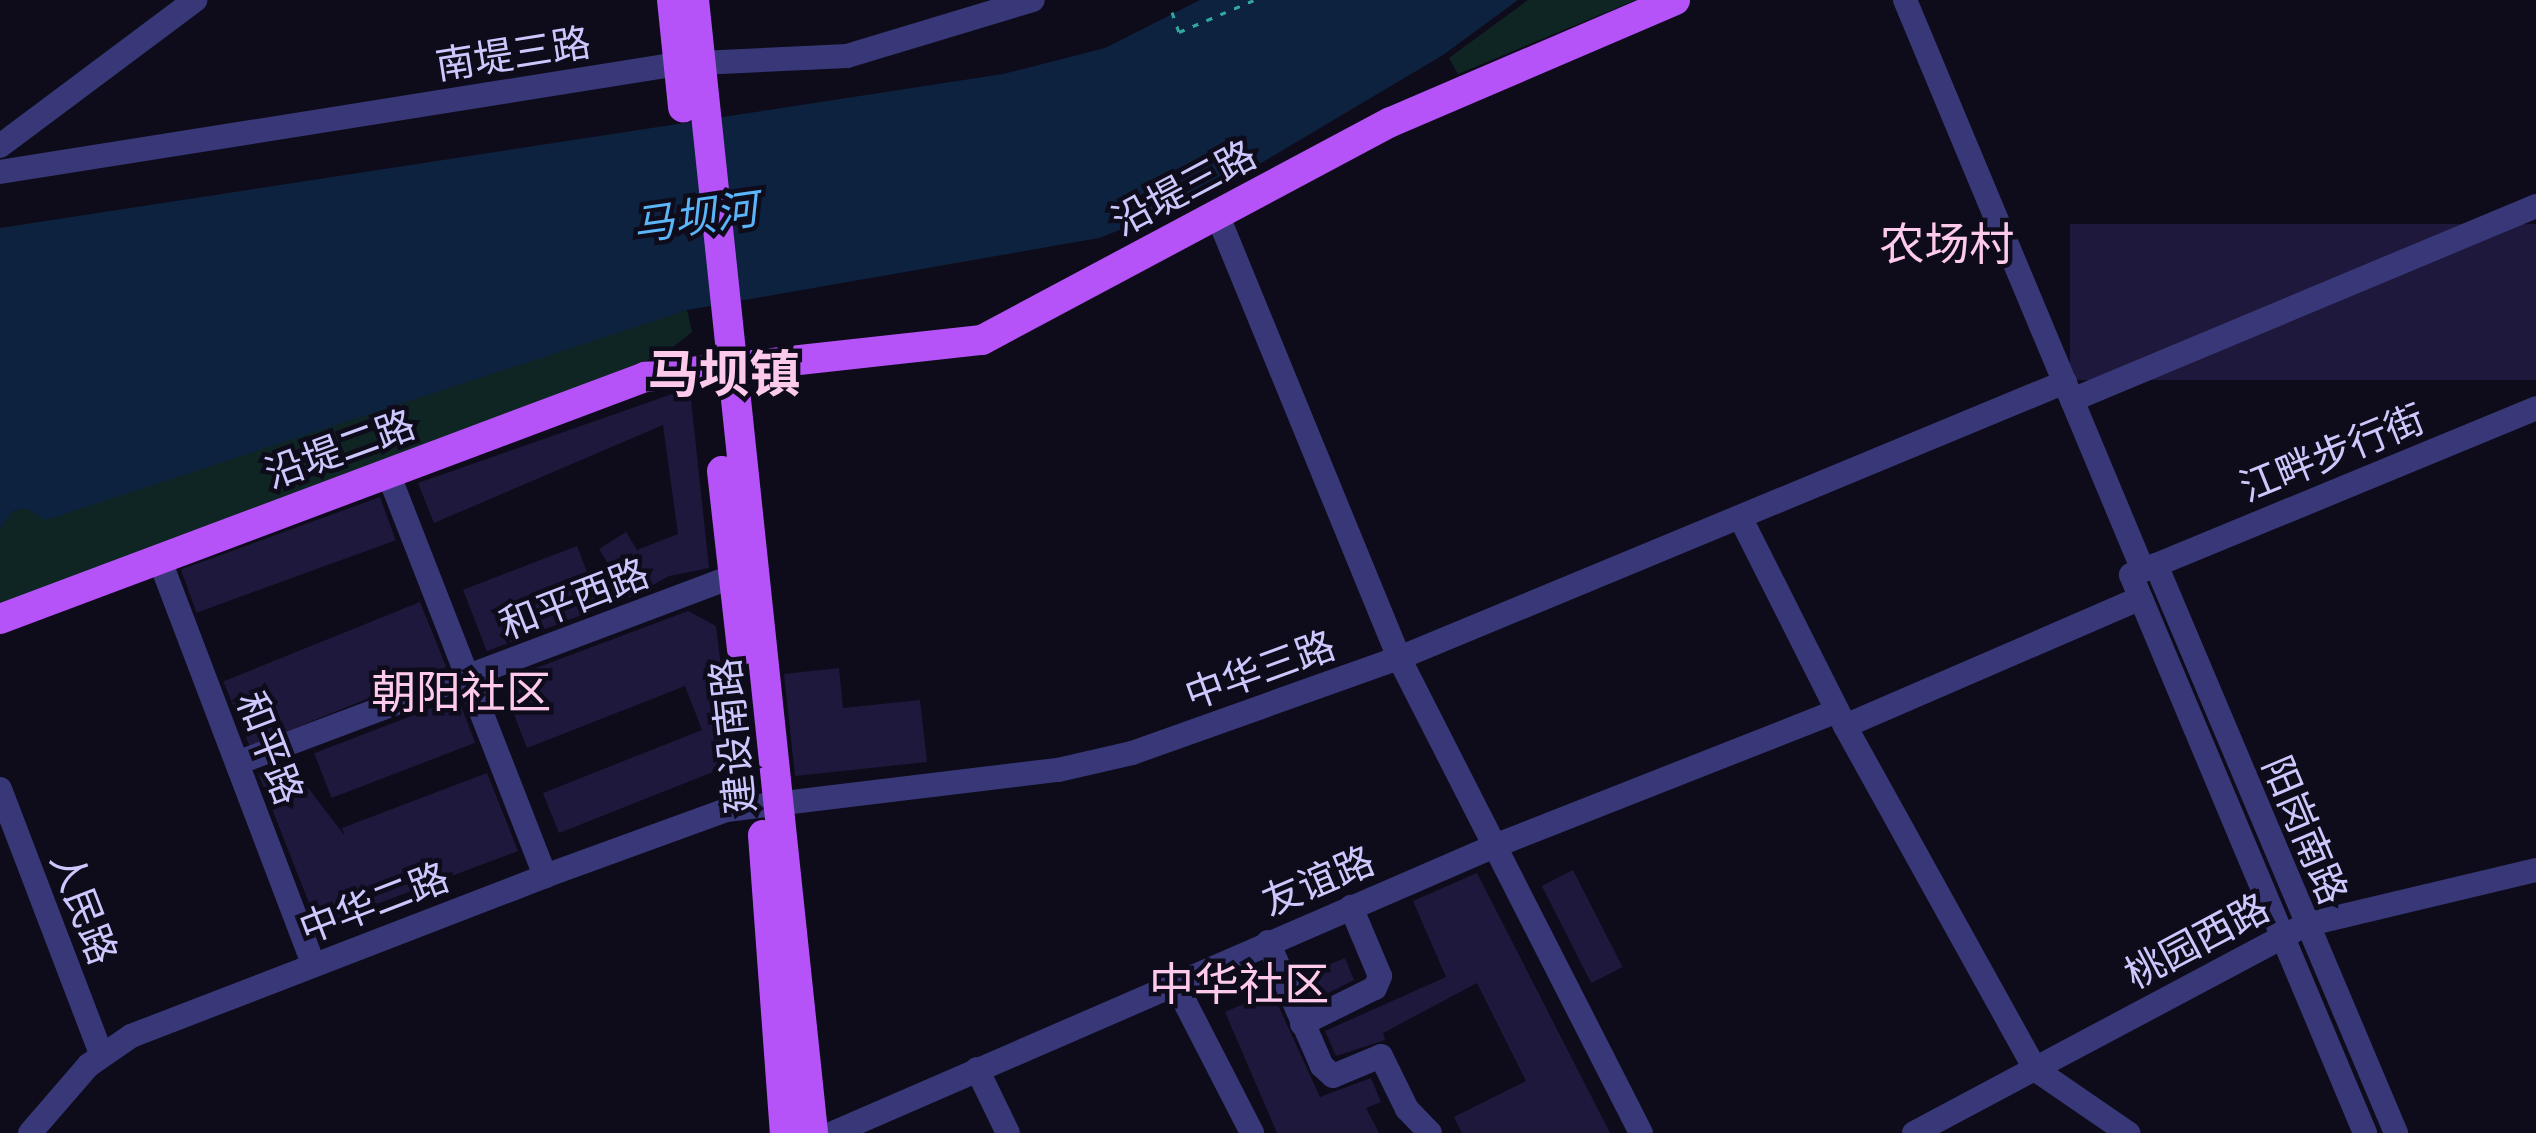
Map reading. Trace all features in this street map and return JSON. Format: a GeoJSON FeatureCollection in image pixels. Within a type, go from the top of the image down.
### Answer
{"type":"FeatureCollection","features":[{"type":"Feature","properties":{"kind":"main road"},"geometry":{"type":"LineString","coordinates":[[673,0],[689,63]]}},
{"type":"Feature","properties":{"kind":"main road"},"geometry":{"type":"LineString","coordinates":[[689,63],[694,0]]}},
{"type":"Feature","properties":{"kind":"main road","name":"沿堤三路"},"geometry":{"type":"LineString","coordinates":[[722,368],[962,347],[1391,122],[1675,0]]}},
{"type":"Feature","properties":{"kind":"main road","name":"建设南路"},"geometry":{"type":"LineString","coordinates":[[689,63],[771,807],[813,1133]]}},
{"type":"Feature","properties":{"kind":"main road","name":"建设南路"},"geometry":{"type":"LineString","coordinates":[[722,368],[734,576],[771,807],[785,1133]]}},
{"type":"Feature","properties":{"kind":"main road","name":"沿堤二路"},"geometry":{"type":"LineString","coordinates":[[0,620],[625,383],[722,368]]}},
{"type":"Feature","properties":{"kind":"street"},"geometry":{"type":"LineString","coordinates":[[0,146],[195,0]]}},
{"type":"Feature","properties":{"kind":"street","name":"南堤三路"},"geometry":{"type":"LineString","coordinates":[[0,172],[689,63],[847,56],[1033,0]]}},
{"type":"Feature","properties":{"kind":"street","name":"阳岗南路"},"geometry":{"type":"LineString","coordinates":[[1905,0],[2068,391],[2150,567],[2396,1133]]}},
{"type":"Feature","properties":{"kind":"street","name":"中华三路"},"geometry":{"type":"LineString","coordinates":[[771,807],[1096,764],[1399,658],[1741,518],[2536,206]]}},
{"type":"Feature","properties":{"kind":"street"},"geometry":{"type":"LineString","coordinates":[[1217,214],[1399,658],[1638,1132]]}},
{"type":"Feature","properties":{"kind":"street","name":"江畔步行街"},"geometry":{"type":"LineString","coordinates":[[2150,567],[2536,408]]}},
{"type":"Feature","properties":{"kind":"street"},"geometry":{"type":"LineString","coordinates":[[388,473],[545,876]]}},
{"type":"Feature","properties":{"kind":"street"},"geometry":{"type":"LineString","coordinates":[[1741,518],[1841,719],[2036,1070],[2128,1133]]}},
{"type":"Feature","properties":{"kind":"street","name":"和平路"},"geometry":{"type":"LineString","coordinates":[[159,558],[314,964]]}},
{"type":"Feature","properties":{"kind":"street","name":"阳岗南路"},"geometry":{"type":"LineString","coordinates":[[2150,567],[2131,574],[2140,598],[2365,1133]]}},
{"type":"Feature","properties":{"kind":"street","name":"和平西路"},"geometry":{"type":"LineString","coordinates":[[237,763],[734,576]]}},
{"type":"Feature","properties":{"kind":"street","name":"友谊路"},"geometry":{"type":"LineString","coordinates":[[833,1133],[1174,981],[1492,847],[1841,719],[2140,598]]}},
{"type":"Feature","properties":{"kind":"street","name":"人民路"},"geometry":{"type":"LineString","coordinates":[[0,789],[101,1053]]}},
{"type":"Feature","properties":{"kind":"street","name":"中华二路"},"geometry":{"type":"LineString","coordinates":[[30,1133],[101,1053],[314,964],[545,876],[726,810],[771,807]]}},
{"type":"Feature","properties":{"kind":"street","name":"桃园西路"},"geometry":{"type":"LineString","coordinates":[[1914,1133],[2305,925],[2536,870]]}},
{"type":"Feature","properties":{"kind":"street"},"geometry":{"type":"LineString","coordinates":[[1302,1024],[1376,988],[1380,976],[1352,907]]}},
{"type":"Feature","properties":{"kind":"street"},"geometry":{"type":"LineString","coordinates":[[1268,941],[1302,1024],[1334,1076],[1382,1056],[1407,1109],[1430,1133]]}},
{"type":"Feature","properties":{"kind":"street"},"geometry":{"type":"LineString","coordinates":[[1174,981],[1252,1133]]}},
{"type":"Feature","properties":{"kind":"street"},"geometry":{"type":"LineString","coordinates":[[977,1069],[1008,1133]]}},
{"type":"Feature","properties":{"kind":"path"},"geometry":{"type":"LineString","coordinates":[[1172,12],[1179,32],[1254,0]]}},
{"type":"Feature","properties":{"kind":"green space"},"geometry":{"type":"Polygon","coordinates":[[[1528,0],[1636,0],[1458,74],[1449,58],[1528,0]]]}},
{"type":"Feature","properties":{"kind":"green space"},"geometry":{"type":"Polygon","coordinates":[[[687,310],[692,332],[664,354],[0,605],[0,528],[13,511],[687,310]]]}},
{"type":"Feature","properties":{"kind":"water","name":"马坝河"},"geometry":{"type":"Polygon","coordinates":[[[1200,0],[1518,0],[1443,55],[1202,198],[1099,238],[687,310],[46,520],[25,508],[13,511],[0,528],[0,228],[1003,74],[1105,48],[1200,0]]]}},
{"type":"Feature","properties":{"kind":"building"},"geometry":{"type":"Polygon","coordinates":[[[2070,224],[2536,224],[2536,380],[2070,380],[2070,224]]]}},
{"type":"Feature","properties":{"kind":"building"},"geometry":{"type":"Polygon","coordinates":[[[675,393],[691,400],[709,568],[669,576],[629,598],[599,549],[626,532],[637,550],[678,534],[663,425],[434,523],[418,483],[675,393]]]}},
{"type":"Feature","properties":{"kind":"building"},"geometry":{"type":"Polygon","coordinates":[[[380,497],[396,540],[197,613],[181,570],[380,497]]]}},
{"type":"Feature","properties":{"kind":"building"},"geometry":{"type":"Polygon","coordinates":[[[577,546],[601,608],[487,651],[463,590],[577,546]]]}},
{"type":"Feature","properties":{"kind":"building"},"geometry":{"type":"Polygon","coordinates":[[[420,602],[446,667],[250,746],[223,681],[420,602]]]}},
{"type":"Feature","properties":{"kind":"building"},"geometry":{"type":"Polygon","coordinates":[[[688,611],[716,626],[731,750],[723,768],[559,833],[543,793],[702,730],[685,686],[527,748],[501,681],[688,611]]]}},
{"type":"Feature","properties":{"kind":"building"},"geometry":{"type":"Polygon","coordinates":[[[839,668],[843,708],[920,700],[927,762],[795,776],[784,674],[839,668]]]}},
{"type":"Feature","properties":{"kind":"building"},"geometry":{"type":"Polygon","coordinates":[[[458,698],[475,743],[331,798],[314,753],[458,698]]]}},
{"type":"Feature","properties":{"kind":"building"},"geometry":{"type":"Polygon","coordinates":[[[288,762],[345,836],[342,828],[487,773],[518,851],[318,926],[258,773],[288,762]]]}},
{"type":"Feature","properties":{"kind":"building"},"geometry":{"type":"Polygon","coordinates":[[[1573,870],[1622,967],[1591,983],[1542,886],[1573,870]]]}},
{"type":"Feature","properties":{"kind":"building"},"geometry":{"type":"Polygon","coordinates":[[[1477,873],[1610,1133],[1462,1133],[1454,1117],[1526,1081],[1477,983],[1383,1033],[1385,1040],[1336,1056],[1325,1031],[1446,977],[1413,901],[1477,873]]]}},
{"type":"Feature","properties":{"kind":"building"},"geometry":{"type":"Polygon","coordinates":[[[1345,958],[1354,980],[1312,1001],[1301,976],[1345,958]]]}},
{"type":"Feature","properties":{"kind":"building"},"geometry":{"type":"Polygon","coordinates":[[[1272,992],[1320,1097],[1371,1078],[1381,1102],[1366,1108],[1379,1133],[1277,1133],[1225,1012],[1272,992]]]}},
{"type":"Feature","properties":{"kind":"district","name":"农场村"},"geometry":{"type":"Point","coordinates":[1947,245]}},
{"type":"Feature","properties":{"kind":"district","name":"马坝镇"},"geometry":{"type":"Point","coordinates":[724,374]}},
{"type":"Feature","properties":{"kind":"district","name":"朝阳社区"},"geometry":{"type":"Point","coordinates":[461,693]}},
{"type":"Feature","properties":{"kind":"district","name":"中华社区"},"geometry":{"type":"Point","coordinates":[1239,985]}}]}
